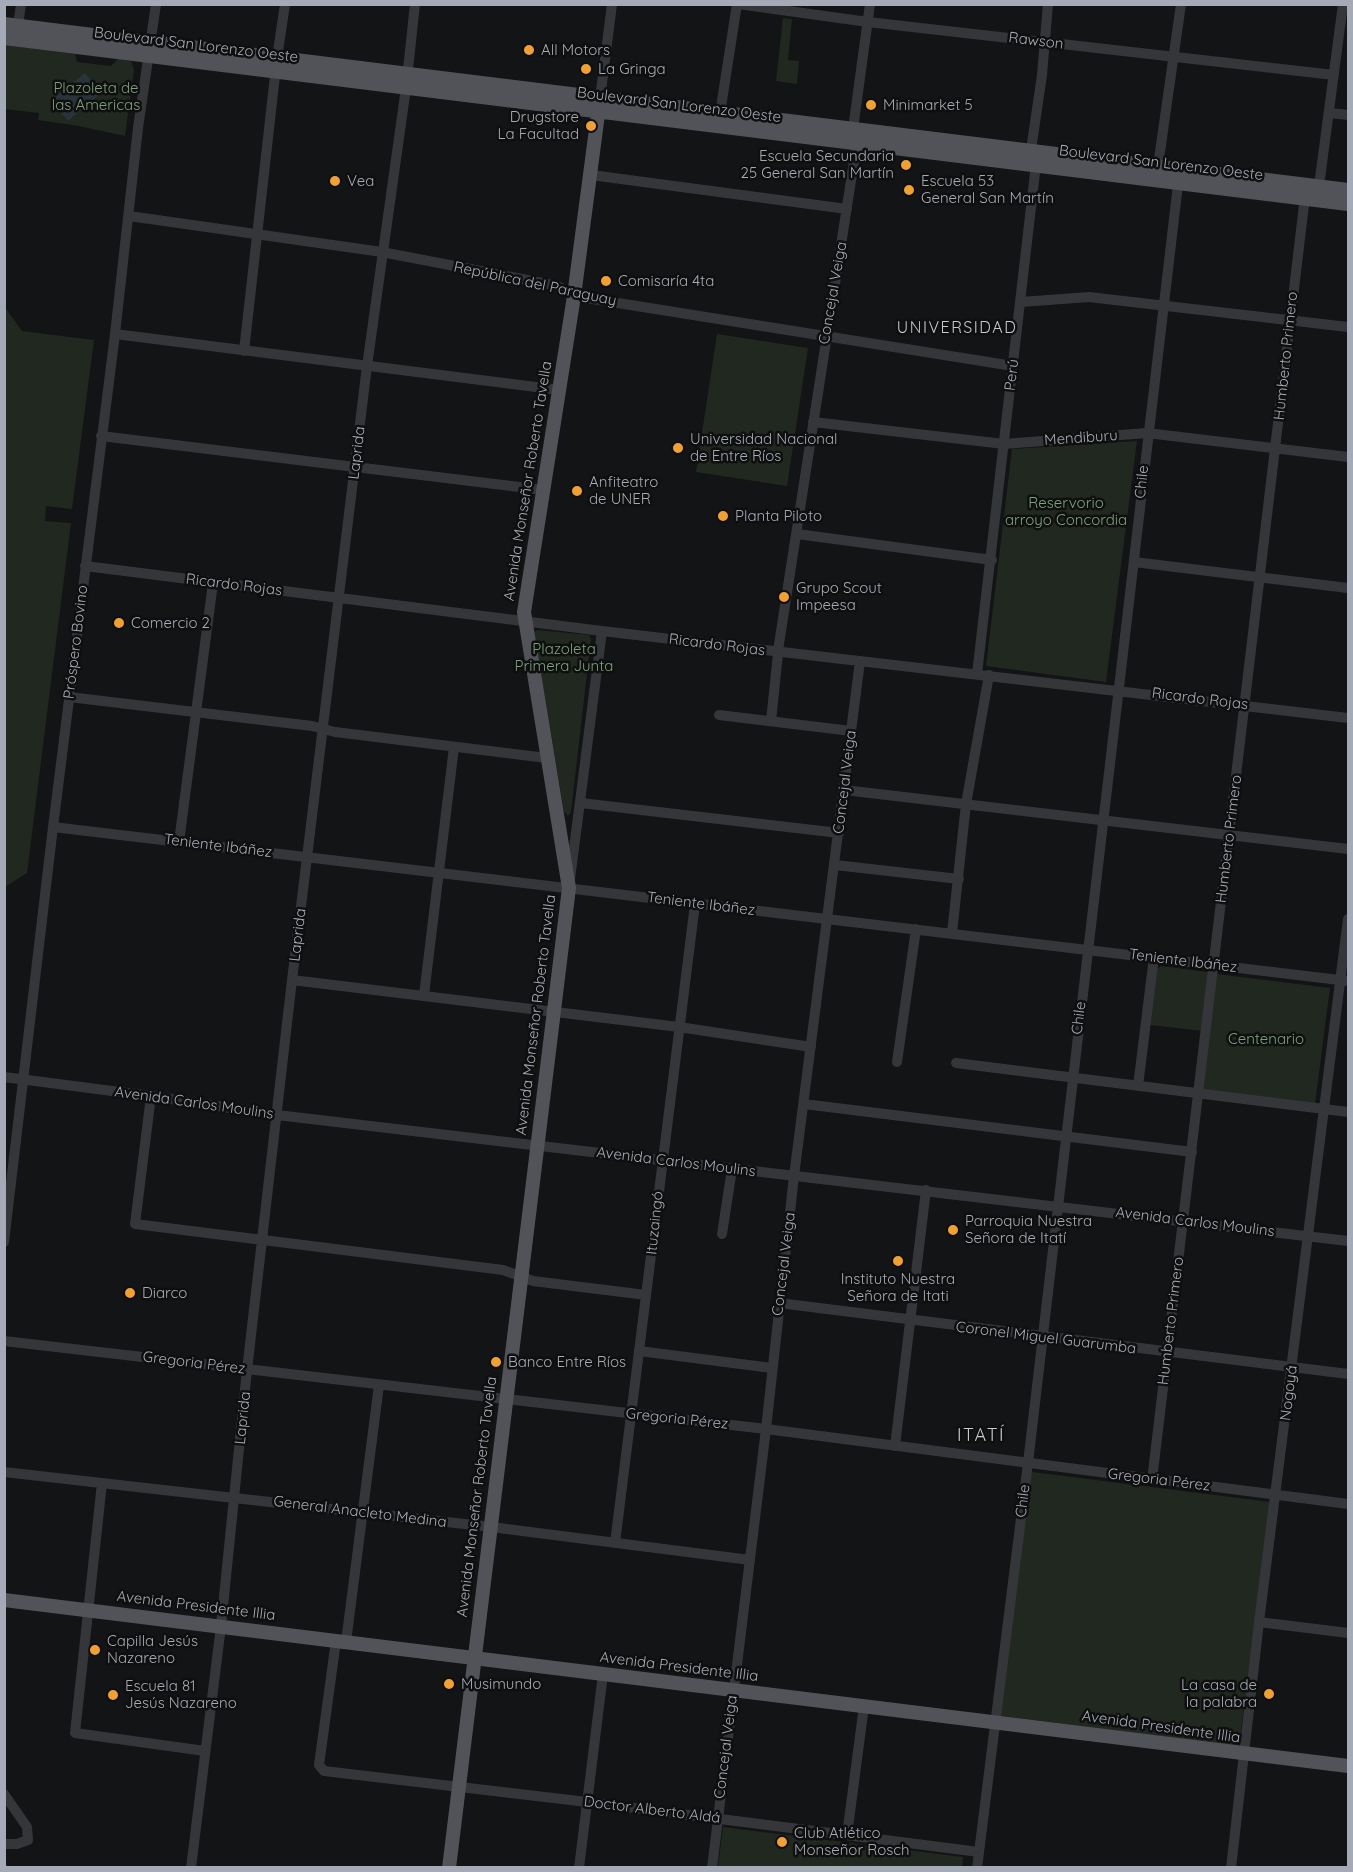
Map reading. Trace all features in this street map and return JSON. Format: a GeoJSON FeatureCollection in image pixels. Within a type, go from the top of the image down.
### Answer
{"type":"FeatureCollection","features":[{"type":"Feature","properties":{"kind":"main road","name":"Boulevard San Lorenzo Oeste"},"geometry":{"type":"LineString","coordinates":[[11,32],[855,136],[1036,164],[1157,172]]}},
{"type":"Feature","properties":{"kind":"main road","name":"Avenida Monseñor Roberto Tavella"},"geometry":{"type":"LineString","coordinates":[[449,1868],[569,888],[525,622],[525,594],[560,390],[599,105]]}},
{"type":"Feature","properties":{"kind":"main road","name":"Boulevard San Lorenzo Oeste"},"geometry":{"type":"LineString","coordinates":[[855,136],[1031,150],[1348,204]]}},
{"type":"Feature","properties":{"kind":"main road","name":"Boulevard San Lorenzo Oeste"},"geometry":{"type":"LineString","coordinates":[[1179,175],[1348,190]]}},
{"type":"Feature","properties":{"kind":"main road","name":"Avenida Presidente Illia"},"geometry":{"type":"LineString","coordinates":[[4,1600],[995,1721],[1244,1755],[1348,1766]]}},
{"type":"Feature","properties":{"kind":"street"},"geometry":{"type":"LineString","coordinates":[[11,32],[21,4]]}},
{"type":"Feature","properties":{"kind":"street","name":"Próspero Bovino"},"geometry":{"type":"LineString","coordinates":[[4,1242],[138,128],[156,4]]}},
{"type":"Feature","properties":{"kind":"street"},"geometry":{"type":"LineString","coordinates":[[244,351],[285,4]]}},
{"type":"Feature","properties":{"kind":"street","name":"Laprida"},"geometry":{"type":"LineString","coordinates":[[191,1868],[292,980],[367,366],[416,4]]}},
{"type":"Feature","properties":{"kind":"street"},"geometry":{"type":"LineString","coordinates":[[599,105],[612,4]]}},
{"type":"Feature","properties":{"kind":"street"},"geometry":{"type":"LineString","coordinates":[[719,119],[737,4]]}},
{"type":"Feature","properties":{"kind":"street","name":"Rawson"},"geometry":{"type":"LineString","coordinates":[[737,4],[868,22],[1334,75]]}},
{"type":"Feature","properties":{"kind":"street","name":"Concejal Veiga"},"geometry":{"type":"LineString","coordinates":[[771,722],[778,652],[826,335],[848,209],[870,4]]}},
{"type":"Feature","properties":{"kind":"street","name":"Perú"},"geometry":{"type":"LineString","coordinates":[[977,674],[1036,164],[1031,150],[1046,42],[1048,4]]}},
{"type":"Feature","properties":{"kind":"street"},"geometry":{"type":"LineString","coordinates":[[1157,172],[1181,4]]}},
{"type":"Feature","properties":{"kind":"street"},"geometry":{"type":"LineString","coordinates":[[1308,199],[1319,186],[1334,75],[1343,46],[1343,4]]}},
{"type":"Feature","properties":{"kind":"street"},"geometry":{"type":"LineString","coordinates":[[1330,113],[1348,115]]}},
{"type":"Feature","properties":{"kind":"street"},"geometry":{"type":"LineString","coordinates":[[591,175],[848,209]]}},
{"type":"Feature","properties":{"kind":"street","name":"Chile"},"geometry":{"type":"LineString","coordinates":[[977,1868],[1028,1463],[1179,175]]}},
{"type":"Feature","properties":{"kind":"street","name":"Humberto Primero"},"geometry":{"type":"LineString","coordinates":[[1152,1480],[1290,319],[1304,205],[1308,199]]}},
{"type":"Feature","properties":{"kind":"street","name":"República del Paraguay"},"geometry":{"type":"LineString","coordinates":[[129,216],[382,252],[558,286],[574,296],[1013,366]]}},
{"type":"Feature","properties":{"kind":"street"},"geometry":{"type":"LineString","coordinates":[[1021,302],[1089,297],[1348,327]]}},
{"type":"Feature","properties":{"kind":"street"},"geometry":{"type":"LineString","coordinates":[[115,334],[560,390]]}},
{"type":"Feature","properties":{"kind":"street","name":"Mendiburu"},"geometry":{"type":"LineString","coordinates":[[813,422],[1004,444],[1147,433],[1348,457]]}},
{"type":"Feature","properties":{"kind":"street"},"geometry":{"type":"LineString","coordinates":[[101,436],[544,490]]}},
{"type":"Feature","properties":{"kind":"street"},"geometry":{"type":"LineString","coordinates":[[796,534],[992,560]]}},
{"type":"Feature","properties":{"kind":"street"},"geometry":{"type":"LineString","coordinates":[[1134,562],[1348,588]]}},
{"type":"Feature","properties":{"kind":"street","name":"Ricardo Rojas"},"geometry":{"type":"LineString","coordinates":[[85,566],[602,632],[1348,718]]}},
{"type":"Feature","properties":{"kind":"street"},"geometry":{"type":"LineString","coordinates":[[179,842],[213,583]]}},
{"type":"Feature","properties":{"kind":"street"},"geometry":{"type":"LineString","coordinates":[[569,888],[602,632]]}},
{"type":"Feature","properties":{"kind":"street","name":"Concejal Veiga"},"geometry":{"type":"LineString","coordinates":[[712,1868],[766,1429],[794,1176],[860,661]]}},
{"type":"Feature","properties":{"kind":"street"},"geometry":{"type":"LineString","coordinates":[[952,933],[966,804],[989,675]]}},
{"type":"Feature","properties":{"kind":"street"},"geometry":{"type":"LineString","coordinates":[[69,697],[547,758]]}},
{"type":"Feature","properties":{"kind":"street"},"geometry":{"type":"LineString","coordinates":[[719,715],[851,731]]}},
{"type":"Feature","properties":{"kind":"street"},"geometry":{"type":"LineString","coordinates":[[424,996],[454,747]]}},
{"type":"Feature","properties":{"kind":"street"},"geometry":{"type":"LineString","coordinates":[[844,790],[1348,849]]}},
{"type":"Feature","properties":{"kind":"street"},"geometry":{"type":"LineString","coordinates":[[581,803],[838,833]]}},
{"type":"Feature","properties":{"kind":"street","name":"Teniente Ibáñez"},"geometry":{"type":"LineString","coordinates":[[53,827],[1345,980]]}},
{"type":"Feature","properties":{"kind":"street"},"geometry":{"type":"LineString","coordinates":[[835,865],[959,879]]}},
{"type":"Feature","properties":{"kind":"street","name":"Ituzaingó"},"geometry":{"type":"LineString","coordinates":[[615,1543],[694,904]]}},
{"type":"Feature","properties":{"kind":"street","name":"Nogoyá"},"geometry":{"type":"LineString","coordinates":[[1231,1868],[1324,1109],[1345,980],[1348,919]]}},
{"type":"Feature","properties":{"kind":"street"},"geometry":{"type":"LineString","coordinates":[[897,1062],[916,929]]}},
{"type":"Feature","properties":{"kind":"street"},"geometry":{"type":"LineString","coordinates":[[1138,1086],[1154,957]]}},
{"type":"Feature","properties":{"kind":"street"},"geometry":{"type":"LineString","coordinates":[[292,980],[679,1027],[811,1047]]}},
{"type":"Feature","properties":{"kind":"street"},"geometry":{"type":"LineString","coordinates":[[956,1063],[1348,1112]]}},
{"type":"Feature","properties":{"kind":"street","name":"Avenida Carlos Moulins"},"geometry":{"type":"LineString","coordinates":[[4,1077],[277,1115],[536,1147],[926,1190],[1348,1241]]}},
{"type":"Feature","properties":{"kind":"street"},"geometry":{"type":"LineString","coordinates":[[150,1096],[135,1224],[503,1270],[533,1281],[646,1295]]}},
{"type":"Feature","properties":{"kind":"street"},"geometry":{"type":"LineString","coordinates":[[804,1104],[1192,1152]]}},
{"type":"Feature","properties":{"kind":"street"},"geometry":{"type":"LineString","coordinates":[[722,1234],[732,1169]]}},
{"type":"Feature","properties":{"kind":"street"},"geometry":{"type":"LineString","coordinates":[[895,1446],[926,1190]]}},
{"type":"Feature","properties":{"kind":"street","name":"Coronel Miguel Guarumba"},"geometry":{"type":"LineString","coordinates":[[779,1303],[1348,1374]]}},
{"type":"Feature","properties":{"kind":"street","name":"Gregoria Pérez"},"geometry":{"type":"LineString","coordinates":[[4,1341],[766,1429],[1348,1504]]}},
{"type":"Feature","properties":{"kind":"street"},"geometry":{"type":"LineString","coordinates":[[639,1351],[772,1368]]}},
{"type":"Feature","properties":{"kind":"street"},"geometry":{"type":"LineString","coordinates":[[341,1642],[364,1512],[379,1385]]}},
{"type":"Feature","properties":{"kind":"street","name":"General Anacleto Medina"},"geometry":{"type":"LineString","coordinates":[[4,1472],[364,1512],[750,1560]]}},
{"type":"Feature","properties":{"kind":"street"},"geometry":{"type":"LineString","coordinates":[[102,1483],[75,1733],[205,1751]]}},
{"type":"Feature","properties":{"kind":"street"},"geometry":{"type":"LineString","coordinates":[[1260,1622],[1348,1633]]}},
{"type":"Feature","properties":{"kind":"street","name":"Doctor Alberto Aldá"},"geometry":{"type":"LineString","coordinates":[[341,1642],[319,1765],[324,1771],[979,1852]]}},
{"type":"Feature","properties":{"kind":"street"},"geometry":{"type":"LineString","coordinates":[[579,1868],[603,1674]]}},
{"type":"Feature","properties":{"kind":"street"},"geometry":{"type":"LineString","coordinates":[[847,1835],[864,1706]]}},
{"type":"Feature","properties":{"kind":"street"},"geometry":{"type":"LineString","coordinates":[[4,1794],[27,1827],[28,1840],[17,1844],[4,1844]]}},
{"type":"Feature","properties":{"kind":"green space"},"geometry":{"type":"Polygon","coordinates":[[[783,18],[792,19],[788,60],[799,61],[797,84],[776,81],[783,18]]]}},
{"type":"Feature","properties":{"kind":"green space","name":"Plazoleta de las Americas"},"geometry":{"type":"Polygon","coordinates":[[[5,45],[75,54],[77,62],[111,66],[118,59],[131,61],[134,70],[125,136],[38,120],[39,113],[5,109],[5,45]]]}},
{"type":"Feature","properties":{"kind":"green space"},"geometry":{"type":"Polygon","coordinates":[[[4,306],[22,331],[94,340],[72,509],[46,506],[45,521],[71,523],[27,873],[5,887],[4,306]]]}},
{"type":"Feature","properties":{"kind":"green space"},"geometry":{"type":"Polygon","coordinates":[[[717,334],[808,348],[787,486],[696,472],[717,334]]]}},
{"type":"Feature","properties":{"kind":"green space","name":"Reservorio arroyo Concordia"},"geometry":{"type":"Polygon","coordinates":[[[1137,441],[1106,682],[986,666],[1012,449],[1137,441]]]}},
{"type":"Feature","properties":{"kind":"green space","name":"Plazoleta Primera Junta"},"geometry":{"type":"Polygon","coordinates":[[[538,630],[589,635],[591,639],[571,812],[568,816],[564,811],[534,632],[538,630]]]}},
{"type":"Feature","properties":{"kind":"green space","name":"Centenario"},"geometry":{"type":"Polygon","coordinates":[[[1161,966],[1208,972],[1203,1031],[1150,1025],[1157,969],[1161,966]]]}},
{"type":"Feature","properties":{"kind":"green space","name":"Centenario"},"geometry":{"type":"Polygon","coordinates":[[[1217,974],[1330,988],[1315,1104],[1203,1091],[1217,974]]]}},
{"type":"Feature","properties":{"kind":"green space"},"geometry":{"type":"Polygon","coordinates":[[[1025,1471],[1270,1502],[1239,1746],[994,1715],[1025,1471]]]}},
{"type":"Feature","properties":{"kind":"green space","name":"Club Atlético Monseñor Rosch"},"geometry":{"type":"Polygon","coordinates":[[[723,1827],[963,1857],[962,1867],[718,1867],[723,1827]]]}},
{"type":"Feature","properties":{"kind":"shaded area"},"geometry":{"type":"Polygon","coordinates":[[[85,73],[100,91],[99,95],[68,121],[54,104],[56,101],[54,98],[85,73]]]}},
{"type":"Feature","properties":{"kind":"place","name":"All Motors"},"geometry":{"type":"Point","coordinates":[529,50]}},
{"type":"Feature","properties":{"kind":"place","name":"La Gringa"},"geometry":{"type":"Point","coordinates":[586,69]}},
{"type":"Feature","properties":{"kind":"place","name":"Minimarket 5"},"geometry":{"type":"Point","coordinates":[871,105]}},
{"type":"Feature","properties":{"kind":"place","name":"Drugstore La Facultad"},"geometry":{"type":"Point","coordinates":[591,126]}},
{"type":"Feature","properties":{"kind":"place","name":"Escuela Secundaria 25 General San Martín"},"geometry":{"type":"Point","coordinates":[906,165]}},
{"type":"Feature","properties":{"kind":"place","name":"Vea"},"geometry":{"type":"Point","coordinates":[335,181]}},
{"type":"Feature","properties":{"kind":"place","name":"Escuela 53 General San Martín"},"geometry":{"type":"Point","coordinates":[909,190]}},
{"type":"Feature","properties":{"kind":"place","name":"Comisaría 4ta"},"geometry":{"type":"Point","coordinates":[606,281]}},
{"type":"Feature","properties":{"kind":"place","name":"Universidad Nacional de Entre Ríos"},"geometry":{"type":"Point","coordinates":[678,448]}},
{"type":"Feature","properties":{"kind":"place","name":"Anfiteatro de UNER"},"geometry":{"type":"Point","coordinates":[577,491]}},
{"type":"Feature","properties":{"kind":"place","name":"Planta Piloto"},"geometry":{"type":"Point","coordinates":[723,516]}},
{"type":"Feature","properties":{"kind":"place","name":"Grupo Scout Impeesa"},"geometry":{"type":"Point","coordinates":[784,597]}},
{"type":"Feature","properties":{"kind":"place","name":"Comercio 2"},"geometry":{"type":"Point","coordinates":[119,623]}},
{"type":"Feature","properties":{"kind":"place","name":"Parroquia Nuestra Señora de Itatí"},"geometry":{"type":"Point","coordinates":[953,1230]}},
{"type":"Feature","properties":{"kind":"place","name":"Instituto Nuestra Señora de Itati"},"geometry":{"type":"Point","coordinates":[898,1261]}},
{"type":"Feature","properties":{"kind":"place","name":"Diarco"},"geometry":{"type":"Point","coordinates":[130,1293]}},
{"type":"Feature","properties":{"kind":"place","name":"Banco Entre Ríos"},"geometry":{"type":"Point","coordinates":[496,1362]}},
{"type":"Feature","properties":{"kind":"place","name":"Capilla Jesús Nazareno"},"geometry":{"type":"Point","coordinates":[95,1650]}},
{"type":"Feature","properties":{"kind":"place","name":"Musimundo"},"geometry":{"type":"Point","coordinates":[449,1684]}},
{"type":"Feature","properties":{"kind":"place","name":"La casa de la palabra"},"geometry":{"type":"Point","coordinates":[1269,1694]}},
{"type":"Feature","properties":{"kind":"place","name":"Escuela 81 Jesús Nazareno"},"geometry":{"type":"Point","coordinates":[113,1695]}},
{"type":"Feature","properties":{"kind":"place","name":"Club Atlético Monseñor Rosch"},"geometry":{"type":"Point","coordinates":[782,1842]}},
{"type":"Feature","properties":{"kind":"district","name":"UNIVERSIDAD"},"geometry":{"type":"Point","coordinates":[957,328]}},
{"type":"Feature","properties":{"kind":"district","name":"ITATÍ"},"geometry":{"type":"Point","coordinates":[981,1436]}}]}
